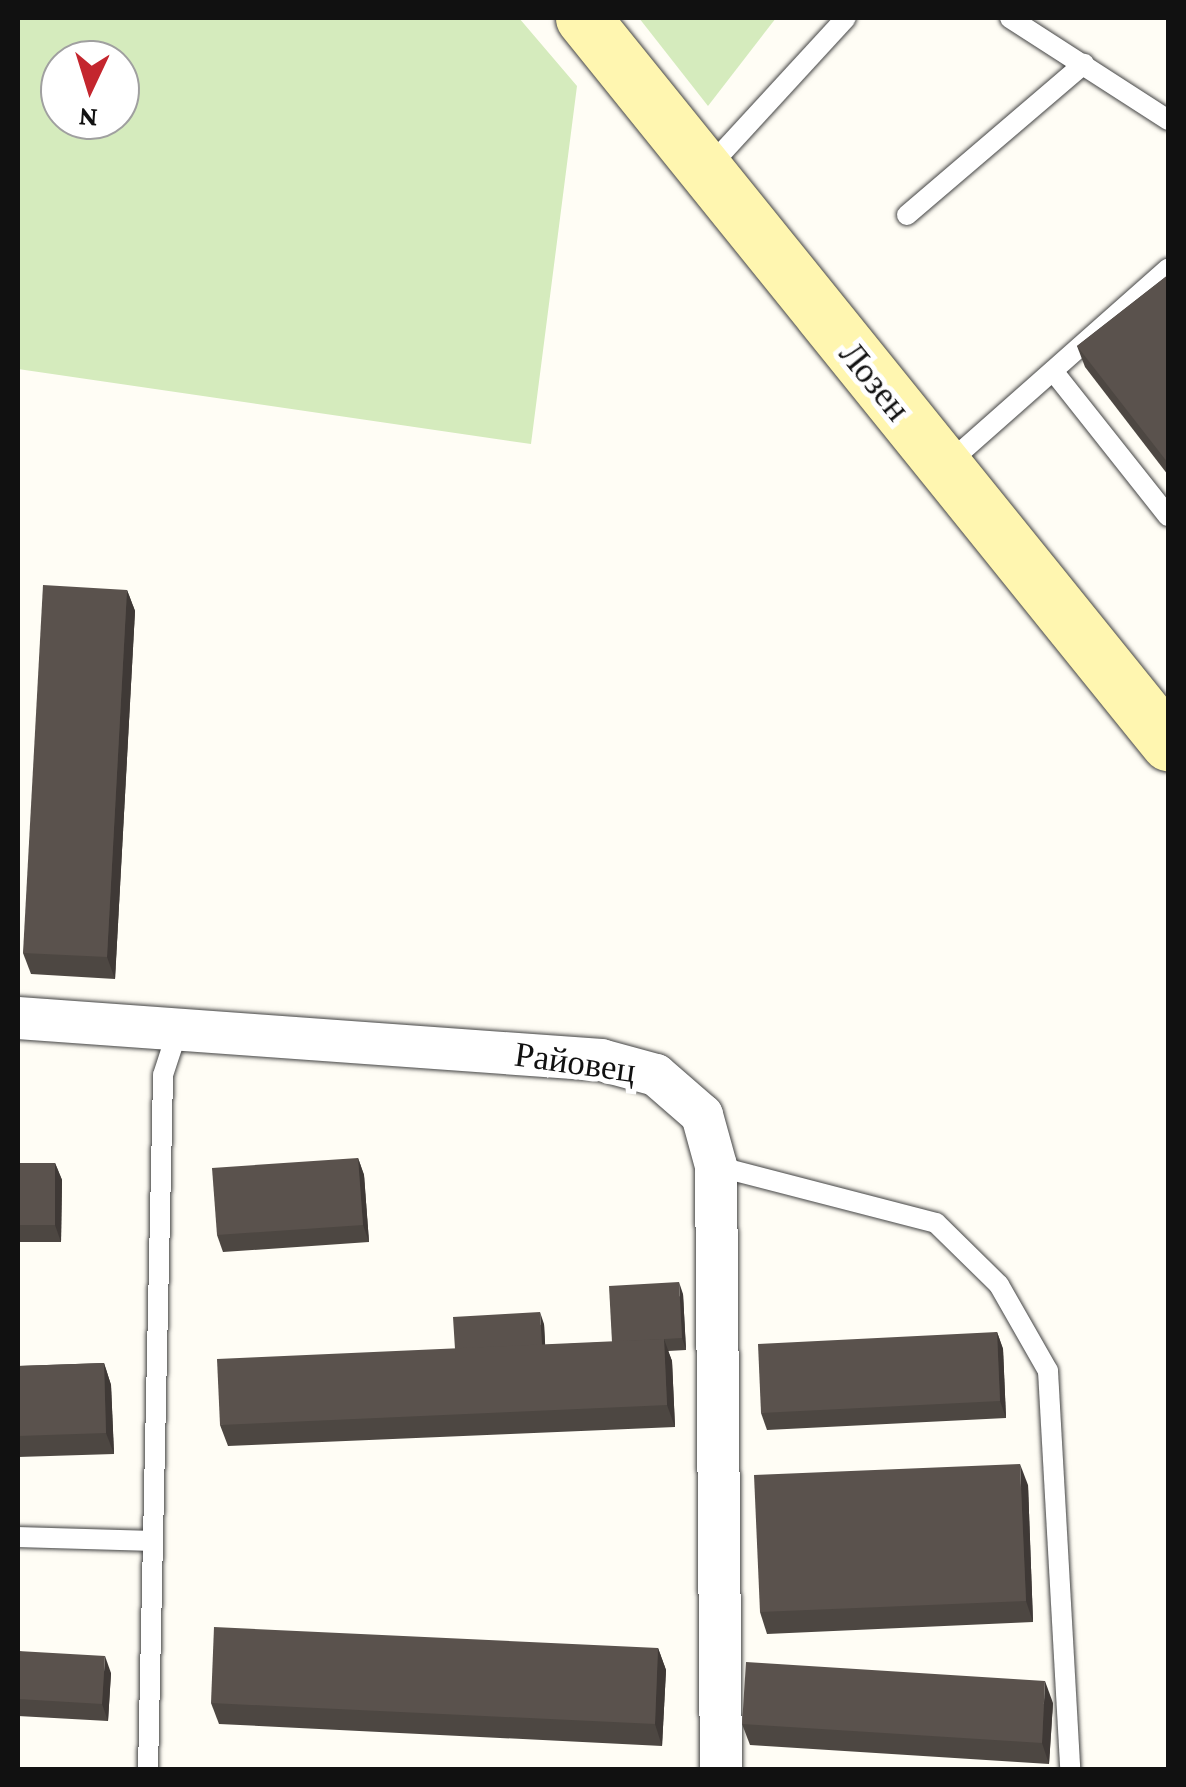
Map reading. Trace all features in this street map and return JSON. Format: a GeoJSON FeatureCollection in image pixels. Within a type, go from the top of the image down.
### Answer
{"type":"FeatureCollection","features":[{"type":"Feature","properties":{"kind":"street","name":"Лозен"},"geometry":{"type":"LineString","coordinates":[[583,18],[1168,743]]}},
{"type":"Feature","properties":{"kind":"street","name":"Райовец"},"geometry":{"type":"LineString","coordinates":[[18,1018],[178,1026],[601,1060],[656,1075],[702,1114],[716,1166],[721,1770]]}},
{"type":"Feature","properties":{"kind":"lane"},"geometry":{"type":"LineString","coordinates":[[705,171],[846,18]]}},
{"type":"Feature","properties":{"kind":"lane"},"geometry":{"type":"LineString","coordinates":[[1010,18],[1168,120]]}},
{"type":"Feature","properties":{"kind":"lane"},"geometry":{"type":"LineString","coordinates":[[908,215],[1084,64]]}},
{"type":"Feature","properties":{"kind":"lane"},"geometry":{"type":"LineString","coordinates":[[943,468],[1168,269]]}},
{"type":"Feature","properties":{"kind":"lane"},"geometry":{"type":"LineString","coordinates":[[1053,371],[1168,516]]}},
{"type":"Feature","properties":{"kind":"lane"},"geometry":{"type":"LineString","coordinates":[[148,1770],[163,1075],[178,1026]]}},
{"type":"Feature","properties":{"kind":"lane"},"geometry":{"type":"LineString","coordinates":[[716,1166],[936,1223],[999,1285],[1048,1371],[1070,1770]]}},
{"type":"Feature","properties":{"kind":"lane"},"geometry":{"type":"LineString","coordinates":[[18,1537],[153,1540]]}},
{"type":"Feature","properties":{"kind":"green space"},"geometry":{"type":"Polygon","coordinates":[[[18,18],[519,18],[577,86],[531,444],[18,369],[18,18]]]}},
{"type":"Feature","properties":{"kind":"green space"},"geometry":{"type":"Polygon","coordinates":[[[639,18],[776,18],[708,106],[639,18]]]}},
{"type":"Feature","properties":{"kind":"building"},"geometry":{"type":"Polygon","coordinates":[[[1168,275],[1168,463],[1077,346],[1168,275]]]}},
{"type":"Feature","properties":{"kind":"building"},"geometry":{"type":"Polygon","coordinates":[[[43,585],[127,590],[107,957],[23,953],[43,585]]]}},
{"type":"Feature","properties":{"kind":"building"},"geometry":{"type":"Polygon","coordinates":[[[358,1158],[363,1225],[217,1235],[212,1168],[358,1158]]]}},
{"type":"Feature","properties":{"kind":"building"},"geometry":{"type":"Polygon","coordinates":[[[18,1163],[55,1163],[55,1225],[18,1225],[18,1163]]]}},
{"type":"Feature","properties":{"kind":"building"},"geometry":{"type":"Polygon","coordinates":[[[679,1282],[682,1338],[612,1342],[609,1286],[679,1282]]]}},
{"type":"Feature","properties":{"kind":"building"},"geometry":{"type":"Polygon","coordinates":[[[540,1312],[542,1345],[455,1349],[453,1317],[540,1312]]]}},
{"type":"Feature","properties":{"kind":"building"},"geometry":{"type":"Polygon","coordinates":[[[997,1332],[1000,1401],[761,1413],[758,1344],[997,1332]]]}},
{"type":"Feature","properties":{"kind":"building"},"geometry":{"type":"Polygon","coordinates":[[[664,1339],[667,1405],[220,1425],[217,1359],[664,1339]]]}},
{"type":"Feature","properties":{"kind":"building"},"geometry":{"type":"Polygon","coordinates":[[[104,1363],[106,1433],[18,1436],[18,1366],[104,1363]]]}},
{"type":"Feature","properties":{"kind":"building"},"geometry":{"type":"Polygon","coordinates":[[[1020,1464],[1026,1601],[760,1612],[754,1475],[1020,1464]]]}},
{"type":"Feature","properties":{"kind":"building"},"geometry":{"type":"Polygon","coordinates":[[[214,1627],[658,1648],[655,1724],[211,1703],[214,1627]]]}},
{"type":"Feature","properties":{"kind":"building"},"geometry":{"type":"Polygon","coordinates":[[[18,1651],[105,1656],[102,1704],[18,1699],[18,1651]]]}},
{"type":"Feature","properties":{"kind":"building"},"geometry":{"type":"Polygon","coordinates":[[[746,1662],[1045,1681],[1042,1743],[742,1724],[746,1662]]]}}]}
